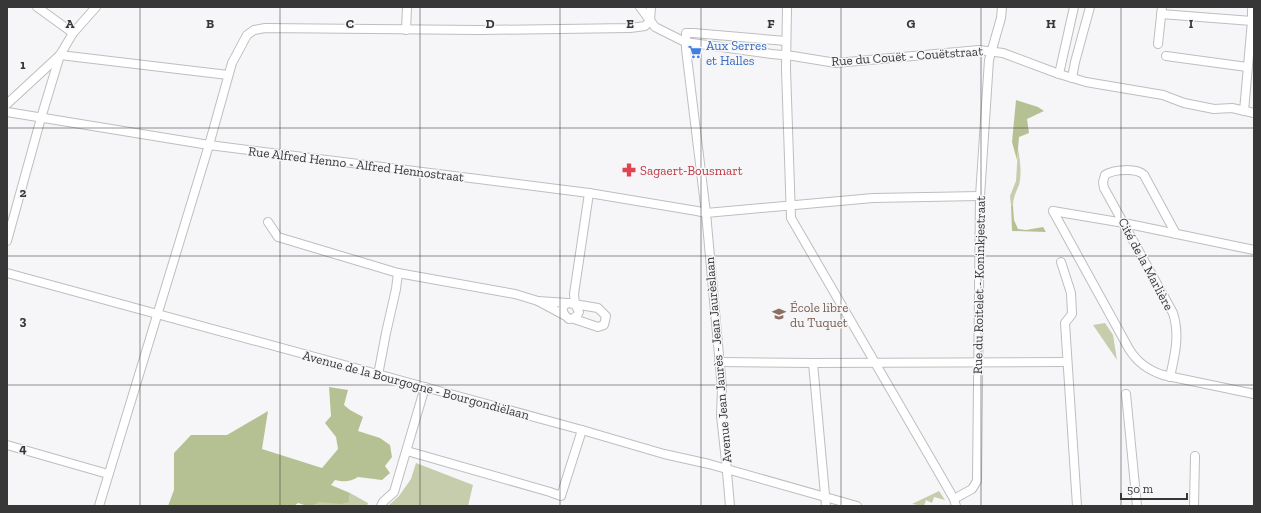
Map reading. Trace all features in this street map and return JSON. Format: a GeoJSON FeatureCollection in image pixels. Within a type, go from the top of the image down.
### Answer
{"type":"FeatureCollection","features":[{"type":"Feature","properties":{"kind":"street"},"geometry":{"type":"LineString","coordinates":[[37,7],[73,33]]}},
{"type":"Feature","properties":{"kind":"street"},"geometry":{"type":"LineString","coordinates":[[7,241],[60,55],[73,33],[96,7]]}},
{"type":"Feature","properties":{"kind":"street"},"geometry":{"type":"LineString","coordinates":[[406,30],[407,7]]}},
{"type":"Feature","properties":{"kind":"street","name":"Rue du Couët - Couëtstraat"},"geometry":{"type":"LineString","coordinates":[[640,7],[655,27],[685,42],[786,55],[836,64],[979,50],[991,51],[1003,53],[1059,74],[1086,82],[1162,95],[1184,103],[1214,109],[1226,108],[1254,113]]}},
{"type":"Feature","properties":{"kind":"street"},"geometry":{"type":"LineString","coordinates":[[98,506],[232,63],[247,35],[254,30],[265,28],[406,30],[630,28],[645,26],[650,21],[651,7]]}},
{"type":"Feature","properties":{"kind":"street"},"geometry":{"type":"LineString","coordinates":[[787,7],[786,55],[791,218],[955,503]]}},
{"type":"Feature","properties":{"kind":"street","name":"Rue du Roitelet - Koninkjestraat"},"geometry":{"type":"LineString","coordinates":[[955,503],[972,489],[977,481],[977,361],[980,196],[989,60],[1001,18],[1002,7]]}},
{"type":"Feature","properties":{"kind":"street"},"geometry":{"type":"LineString","coordinates":[[1059,74],[1074,7]]}},
{"type":"Feature","properties":{"kind":"street"},"geometry":{"type":"LineString","coordinates":[[1072,78],[1090,7]]}},
{"type":"Feature","properties":{"kind":"street"},"geometry":{"type":"LineString","coordinates":[[1244,111],[1252,9]]}},
{"type":"Feature","properties":{"kind":"street"},"geometry":{"type":"LineString","coordinates":[[1158,44],[1162,10],[1252,21]]}},
{"type":"Feature","properties":{"kind":"street"},"geometry":{"type":"LineString","coordinates":[[685,42],[686,33],[786,41]]}},
{"type":"Feature","properties":{"kind":"street","name":"Avenue Jean Jaurès - Jean Jaurèslaan"},"geometry":{"type":"LineString","coordinates":[[685,42],[706,213],[722,388],[721,416],[730,506]]}},
{"type":"Feature","properties":{"kind":"street"},"geometry":{"type":"LineString","coordinates":[[7,104],[60,55],[228,76]]}},
{"type":"Feature","properties":{"kind":"street"},"geometry":{"type":"LineString","coordinates":[[1166,56],[1247,67]]}},
{"type":"Feature","properties":{"kind":"street","name":"Rue Alfred Henno - Alfred Hennostraat"},"geometry":{"type":"LineString","coordinates":[[7,112],[208,145],[588,193],[706,213],[873,198],[980,196]]}},
{"type":"Feature","properties":{"kind":"street","name":"Cité de la Marlière"},"geometry":{"type":"LineString","coordinates":[[1170,376],[1177,337],[1173,312],[1104,188],[1103,180],[1105,175],[1110,172],[1138,171],[1144,175],[1176,234]]}},
{"type":"Feature","properties":{"kind":"street"},"geometry":{"type":"LineString","coordinates":[[572,304],[588,193]]}},
{"type":"Feature","properties":{"kind":"street"},"geometry":{"type":"LineString","coordinates":[[1254,250],[1124,223],[1054,211],[1134,356],[1142,365],[1152,371],[1170,376],[1254,394]]}},
{"type":"Feature","properties":{"kind":"street"},"geometry":{"type":"LineString","coordinates":[[268,222],[278,237],[398,273],[515,294],[538,301],[569,319],[574,319],[598,327],[604,325],[606,316],[598,308],[538,301]]}},
{"type":"Feature","properties":{"kind":"street"},"geometry":{"type":"LineString","coordinates":[[1061,262],[1071,293],[1072,314],[1065,323],[1077,506]]}},
{"type":"Feature","properties":{"kind":"street","name":"Avenue de la Bourgogne - Bourgondiëlaan"},"geometry":{"type":"LineString","coordinates":[[7,273],[858,506]]}},
{"type":"Feature","properties":{"kind":"street"},"geometry":{"type":"LineString","coordinates":[[378,375],[396,290],[398,273]]}},
{"type":"Feature","properties":{"kind":"street"},"geometry":{"type":"LineString","coordinates":[[564,315],[562,310],[563,306],[572,304]]}},
{"type":"Feature","properties":{"kind":"street"},"geometry":{"type":"LineString","coordinates":[[572,304],[579,312],[574,319]]}},
{"type":"Feature","properties":{"kind":"street"},"geometry":{"type":"LineString","coordinates":[[719,362],[813,364],[977,361],[1067,362]]}},
{"type":"Feature","properties":{"kind":"street"},"geometry":{"type":"LineString","coordinates":[[813,364],[826,506]]}},
{"type":"Feature","properties":{"kind":"street"},"geometry":{"type":"LineString","coordinates":[[381,506],[383,502],[394,492],[425,387]]}},
{"type":"Feature","properties":{"kind":"street"},"geometry":{"type":"LineString","coordinates":[[1126,394],[1137,506]]}},
{"type":"Feature","properties":{"kind":"street"},"geometry":{"type":"LineString","coordinates":[[407,451],[561,496],[582,430]]}},
{"type":"Feature","properties":{"kind":"street"},"geometry":{"type":"LineString","coordinates":[[7,445],[108,474]]}},
{"type":"Feature","properties":{"kind":"street"},"geometry":{"type":"LineString","coordinates":[[1194,506],[1195,456]]}},
{"type":"Feature","properties":{"kind":"green space"},"geometry":{"type":"Polygon","coordinates":[[[1016,100],[1038,107],[1044,111],[1027,119],[1029,133],[1019,137],[1017,160],[1012,142],[1016,100]]]}},
{"type":"Feature","properties":{"kind":"green space"},"geometry":{"type":"Polygon","coordinates":[[[1018,149],[1020,180],[1013,206],[1011,206],[1010,196],[1016,181],[1018,149]]]}},
{"type":"Feature","properties":{"kind":"green space"},"geometry":{"type":"Polygon","coordinates":[[[1011,206],[1013,206],[1014,220],[1018,229],[1026,230],[1043,227],[1046,232],[1012,231],[1011,206]]]}},
{"type":"Feature","properties":{"kind":"green space"},"geometry":{"type":"Polygon","coordinates":[[[1105,323],[1113,335],[1117,360],[1093,325],[1105,323]]]}},
{"type":"Feature","properties":{"kind":"green space"},"geometry":{"type":"Polygon","coordinates":[[[329,387],[348,390],[344,405],[363,417],[358,431],[380,438],[390,445],[392,457],[385,466],[390,473],[382,480],[358,477],[347,481],[335,480],[331,485],[350,493],[349,502],[341,504],[319,502],[309,506],[298,503],[294,506],[168,506],[174,490],[174,453],[191,435],[227,435],[268,411],[262,449],[322,468],[338,449],[336,437],[325,423],[331,416],[329,387]]]}},
{"type":"Feature","properties":{"kind":"green space"},"geometry":{"type":"Polygon","coordinates":[[[416,463],[473,485],[468,506],[388,506],[399,496],[411,479],[416,463]]]}},
{"type":"Feature","properties":{"kind":"green space"},"geometry":{"type":"Polygon","coordinates":[[[939,491],[945,500],[934,497],[932,503],[926,500],[924,506],[912,504],[939,491]]]}},
{"type":"Feature","properties":{"kind":"green space"},"geometry":{"type":"Polygon","coordinates":[[[350,493],[368,503],[367,506],[313,506],[318,502],[349,502],[350,493]]]}},
{"type":"Feature","properties":{"kind":"place","name":"Aux Serres et Halles"},"geometry":{"type":"Point","coordinates":[695,52]}},
{"type":"Feature","properties":{"kind":"place","name":"Sagaert-Bousmart"},"geometry":{"type":"Point","coordinates":[629,170]}},
{"type":"Feature","properties":{"kind":"place","name":"École libre du Tuquet"},"geometry":{"type":"Point","coordinates":[779,314]}}]}
